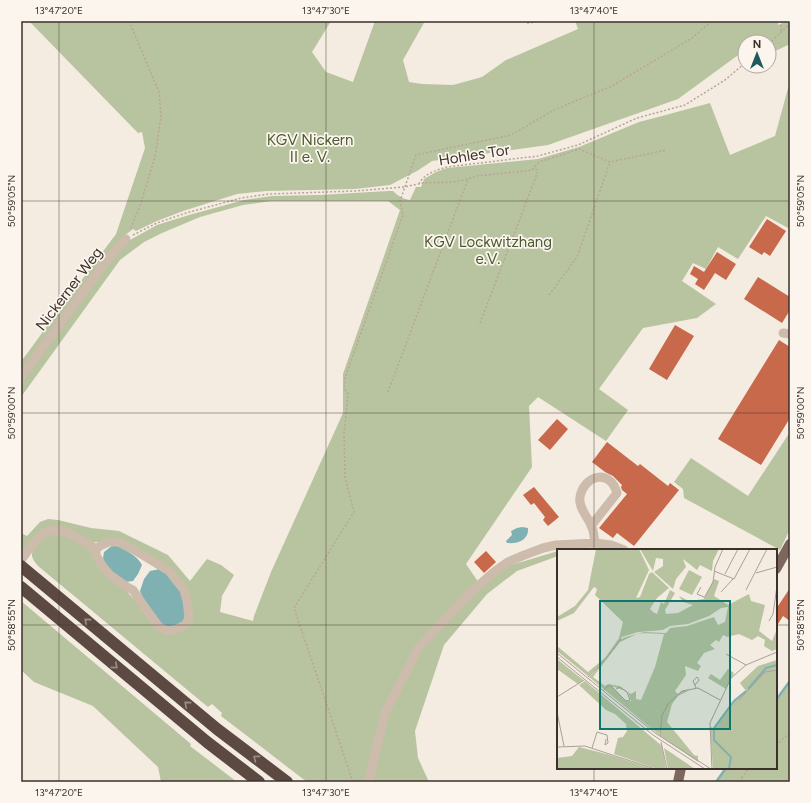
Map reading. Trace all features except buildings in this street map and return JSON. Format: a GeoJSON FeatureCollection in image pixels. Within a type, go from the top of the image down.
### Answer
{"type":"FeatureCollection","features":[{"type":"Feature","properties":{"kind":"highway"},"geometry":{"type":"LineString","coordinates":[[21,566],[217,729],[287,782]]}},
{"type":"Feature","properties":{"kind":"highway"},"geometry":{"type":"LineString","coordinates":[[21,587],[206,742],[259,782]]}},
{"type":"Feature","properties":{"kind":"main road"},"geometry":{"type":"LineString","coordinates":[[777,567],[790,544]]}},
{"type":"Feature","properties":{"kind":"main road"},"geometry":{"type":"LineString","coordinates":[[678,782],[681,769]]}},
{"type":"Feature","properties":{"kind":"street","name":"Nickerner Weg"},"geometry":{"type":"LineString","coordinates":[[21,377],[106,261],[126,238]]}},
{"type":"Feature","properties":{"kind":"street"},"geometry":{"type":"LineString","coordinates":[[591,526],[617,493],[615,485],[601,477],[595,478],[588,482],[582,490],[579,498],[580,506],[594,533],[594,543]]}},
{"type":"Feature","properties":{"kind":"street"},"geometry":{"type":"LineString","coordinates":[[21,560],[38,537],[51,530],[59,530],[69,533],[96,549]]}},
{"type":"Feature","properties":{"kind":"street"},"geometry":{"type":"LineString","coordinates":[[109,542],[119,542],[169,571],[184,590],[189,617],[187,622],[181,628],[168,631],[159,627],[133,590],[110,575],[101,564],[96,555],[96,549],[109,542]]}},
{"type":"Feature","properties":{"kind":"street"},"geometry":{"type":"LineString","coordinates":[[369,782],[385,713],[419,647],[469,594],[508,562],[543,548],[556,545],[594,543],[611,545],[621,549]]}},
{"type":"Feature","properties":{"kind":"path"},"geometry":{"type":"LineString","coordinates":[[126,238],[140,206],[155,157],[161,116],[159,92],[129,21]]}},
{"type":"Feature","properties":{"kind":"path"},"geometry":{"type":"LineString","coordinates":[[528,23],[542,21]]}},
{"type":"Feature","properties":{"kind":"path"},"geometry":{"type":"LineString","coordinates":[[353,782],[294,608],[354,512],[345,476],[344,434],[348,394],[344,388],[345,378],[403,215],[400,201],[416,155],[512,135],[554,110],[612,86],[692,38],[712,21]]}},
{"type":"Feature","properties":{"kind":"path"},"geometry":{"type":"LineString","coordinates":[[781,21],[781,32]]}},
{"type":"Feature","properties":{"kind":"path"},"geometry":{"type":"LineString","coordinates":[[777,36],[790,23]]}},
{"type":"Feature","properties":{"kind":"path","name":"Hohles Tor"},"geometry":{"type":"LineString","coordinates":[[419,184],[423,178],[435,170],[447,167],[538,156],[578,145],[637,118],[685,105],[725,80],[737,70]]}},
{"type":"Feature","properties":{"kind":"path"},"geometry":{"type":"LineString","coordinates":[[126,238],[157,223],[186,213],[241,198],[269,194],[355,191],[453,182],[477,176],[532,170],[539,162],[579,148],[610,162],[666,150]]}},
{"type":"Feature","properties":{"kind":"path"},"geometry":{"type":"LineString","coordinates":[[549,295],[577,257],[610,162]]}},
{"type":"Feature","properties":{"kind":"path"},"geometry":{"type":"LineString","coordinates":[[480,323],[537,174],[538,171],[534,167]]}},
{"type":"Feature","properties":{"kind":"path"},"geometry":{"type":"LineString","coordinates":[[388,392],[468,179]]}},
{"type":"Feature","properties":{"kind":"path"},"geometry":{"type":"LineString","coordinates":[[777,744],[790,733]]}},
{"type":"Feature","properties":{"kind":"path"},"geometry":{"type":"LineString","coordinates":[[739,782],[747,769]]}},
{"type":"Feature","properties":{"kind":"path"},"geometry":{"type":"LineString","coordinates":[[742,777],[743,782]]}},
{"type":"Feature","properties":{"kind":"green space","name":"KGV Nickern II e. V."},"geometry":{"type":"Polygon","coordinates":[[[29,21],[331,21],[312,52],[326,72],[353,82],[375,21],[425,21],[403,60],[409,82],[453,85],[482,77],[506,60],[578,29],[575,21],[779,21],[778,25],[787,21],[790,25],[790,44],[777,50],[777,34],[737,34],[737,56],[678,99],[548,145],[432,161],[417,171],[390,185],[355,189],[267,191],[237,194],[183,211],[136,231],[133,229],[124,236],[21,371],[21,361],[116,234],[145,148],[142,132],[138,133],[29,21]]]}},
{"type":"Feature","properties":{"kind":"green space","name":"KGV Lockwitzhang e.V."},"geometry":{"type":"Polygon","coordinates":[[[790,81],[790,229],[766,216],[738,259],[718,247],[706,269],[693,263],[682,281],[716,304],[697,318],[643,328],[599,389],[628,410],[606,441],[538,397],[529,406],[532,467],[466,564],[481,586],[508,566],[557,551],[557,556],[517,571],[487,594],[444,645],[415,731],[418,758],[429,782],[307,782],[221,716],[222,713],[212,704],[208,707],[39,567],[32,558],[32,554],[39,542],[50,532],[68,535],[91,550],[158,629],[159,560],[98,542],[91,543],[52,528],[26,550],[21,550],[21,533],[27,536],[40,522],[48,519],[91,528],[119,531],[168,555],[190,581],[207,559],[221,565],[234,575],[222,596],[220,612],[253,621],[271,572],[343,413],[343,374],[400,210],[388,201],[271,201],[243,205],[200,217],[144,242],[120,260],[21,397],[21,384],[70,315],[111,261],[130,240],[157,225],[244,200],[272,196],[393,191],[401,197],[410,200],[416,187],[421,187],[424,179],[447,168],[538,159],[579,147],[639,122],[710,103],[730,155],[775,136],[790,81]]]}},
{"type":"Feature","properties":{"kind":"green space"},"geometry":{"type":"Polygon","coordinates":[[[790,432],[790,529],[780,550],[684,498],[683,489],[674,482],[691,458],[748,496],[790,432]]]}},
{"type":"Feature","properties":{"kind":"green space"},"geometry":{"type":"Polygon","coordinates":[[[21,601],[191,744],[190,746],[237,782],[161,782],[158,767],[93,706],[34,682],[21,670],[21,601]]]}},
{"type":"Feature","properties":{"kind":"green space"},"geometry":{"type":"Polygon","coordinates":[[[790,681],[790,782],[716,782],[725,769],[777,769],[777,699],[790,681]]]}},
{"type":"Feature","properties":{"kind":"water"},"geometry":{"type":"Polygon","coordinates":[[[522,527],[528,528],[527,536],[519,542],[507,543],[506,541],[512,535],[511,531],[522,527]]]}},
{"type":"Feature","properties":{"kind":"water"},"geometry":{"type":"Polygon","coordinates":[[[113,545],[130,553],[137,558],[142,565],[133,581],[125,582],[107,568],[103,558],[104,552],[113,545]]]}},
{"type":"Feature","properties":{"kind":"water"},"geometry":{"type":"Polygon","coordinates":[[[160,569],[167,573],[182,592],[185,608],[185,621],[169,628],[161,625],[144,602],[140,591],[144,579],[150,571],[160,569]]]}},
{"type":"Feature","properties":{"kind":"waterway"},"geometry":{"type":"LineString","coordinates":[[777,699],[790,681]]}},
{"type":"Feature","properties":{"kind":"waterway"},"geometry":{"type":"LineString","coordinates":[[716,782],[725,769]]}}]}
